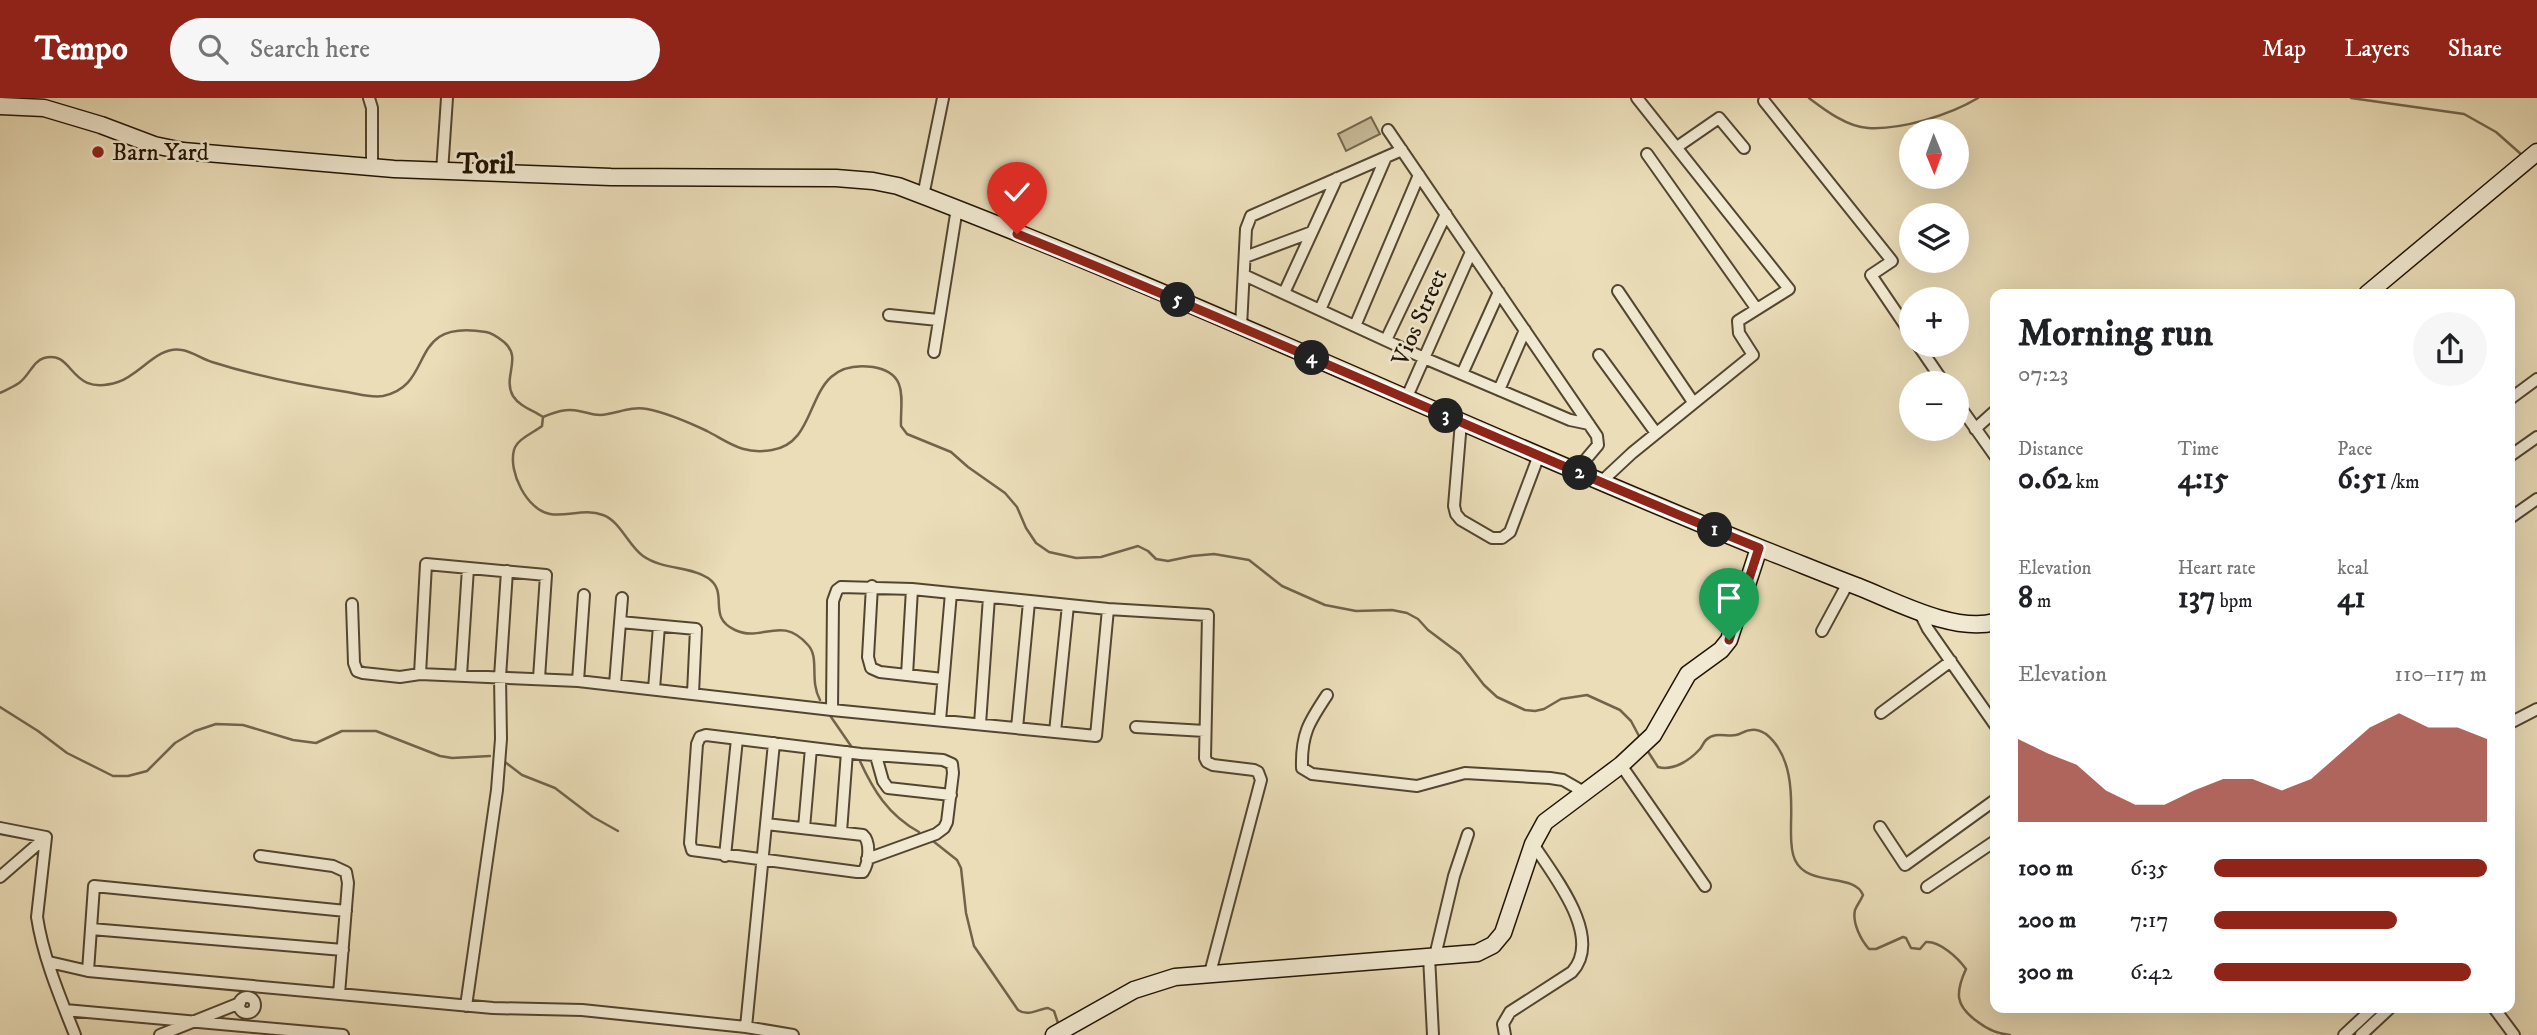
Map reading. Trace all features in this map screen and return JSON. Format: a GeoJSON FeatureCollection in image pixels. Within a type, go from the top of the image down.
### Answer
{"type":"FeatureCollection","features":[{"type":"Feature","properties":{"kind":"street"},"geometry":{"type":"LineString","coordinates":[[369,98],[372,108],[372,167]]}},
{"type":"Feature","properties":{"kind":"street"},"geometry":{"type":"LineString","coordinates":[[442,172],[447,98]]}},
{"type":"Feature","properties":{"kind":"street"},"geometry":{"type":"LineString","coordinates":[[923,196],[943,98]]}},
{"type":"Feature","properties":{"kind":"street"},"geometry":{"type":"LineString","coordinates":[[1601,482],[1693,402],[1753,355],[1737,325],[1742,317],[1789,289],[1637,98]]}},
{"type":"Feature","properties":{"kind":"street"},"geometry":{"type":"LineString","coordinates":[[1764,101],[1892,261],[1871,275],[1899,316]]}},
{"type":"Feature","properties":{"kind":"street"},"geometry":{"type":"LineString","coordinates":[[0,106],[44,108],[154,145],[183,151],[442,172],[611,177],[858,179],[898,186],[1241,327],[1759,548],[1939,618],[1968,624],[1990,622]]}},
{"type":"Feature","properties":{"kind":"street"},"geometry":{"type":"LineString","coordinates":[[1677,148],[1719,118],[1744,148]]}},
{"type":"Feature","properties":{"kind":"street"},"geometry":{"type":"LineString","coordinates":[[1388,130],[1599,442],[1576,471]]}},
{"type":"Feature","properties":{"kind":"street"},"geometry":{"type":"LineString","coordinates":[[1241,327],[1249,219],[1256,213],[1402,150]]}},
{"type":"Feature","properties":{"kind":"street"},"geometry":{"type":"LineString","coordinates":[[2373,289],[2537,152]]}},
{"type":"Feature","properties":{"kind":"street"},"geometry":{"type":"LineString","coordinates":[[1647,154],[1756,308]]}},
{"type":"Feature","properties":{"kind":"street"},"geometry":{"type":"LineString","coordinates":[[1320,310],[1386,157]]}},
{"type":"Feature","properties":{"kind":"street"},"geometry":{"type":"LineString","coordinates":[[1355,326],[1419,175]]}},
{"type":"Feature","properties":{"kind":"street"},"geometry":{"type":"LineString","coordinates":[[1284,293],[1337,178]]}},
{"type":"Feature","properties":{"kind":"street"},"geometry":{"type":"LineString","coordinates":[[934,352],[957,208]]}},
{"type":"Feature","properties":{"kind":"street"},"geometry":{"type":"LineString","coordinates":[[1386,340],[1446,214]]}},
{"type":"Feature","properties":{"kind":"street"},"geometry":{"type":"LineString","coordinates":[[1245,257],[1312,232]]}},
{"type":"Feature","properties":{"kind":"street","name":"Vios Street"},"geometry":{"type":"LineString","coordinates":[[1406,399],[1471,252]]}},
{"type":"Feature","properties":{"kind":"street"},"geometry":{"type":"LineString","coordinates":[[1244,275],[1424,358],[1570,421],[1589,424]]}},
{"type":"Feature","properties":{"kind":"street"},"geometry":{"type":"LineString","coordinates":[[1618,291],[1693,402]]}},
{"type":"Feature","properties":{"kind":"street"},"geometry":{"type":"LineString","coordinates":[[1462,374],[1499,292]]}},
{"type":"Feature","properties":{"kind":"street"},"geometry":{"type":"LineString","coordinates":[[889,315],[938,320]]}},
{"type":"Feature","properties":{"kind":"street"},"geometry":{"type":"LineString","coordinates":[[1499,390],[1525,330]]}},
{"type":"Feature","properties":{"kind":"street"},"geometry":{"type":"LineString","coordinates":[[1599,355],[1656,433]]}},
{"type":"Feature","properties":{"kind":"street"},"geometry":{"type":"LineString","coordinates":[[2515,395],[2537,379]]}},
{"type":"Feature","properties":{"kind":"street"},"geometry":{"type":"LineString","coordinates":[[1975,429],[1990,416]]}},
{"type":"Feature","properties":{"kind":"street"},"geometry":{"type":"LineString","coordinates":[[1969,420],[1990,449]]}},
{"type":"Feature","properties":{"kind":"street"},"geometry":{"type":"LineString","coordinates":[[1461,422],[1454,506],[1461,520],[1492,538],[1502,538],[1510,532],[1539,455]]}},
{"type":"Feature","properties":{"kind":"street"},"geometry":{"type":"LineString","coordinates":[[2515,452],[2537,437]]}},
{"type":"Feature","properties":{"kind":"street"},"geometry":{"type":"LineString","coordinates":[[2515,515],[2537,499]]}},
{"type":"Feature","properties":{"kind":"street"},"geometry":{"type":"LineString","coordinates":[[1054,1035],[1143,986],[1175,977],[1477,953],[1493,945],[1503,933],[1534,844],[1545,822],[1620,765],[1653,735],[1688,674],[1721,650],[1729,640],[1759,548]]}},
{"type":"Feature","properties":{"kind":"street"},"geometry":{"type":"LineString","coordinates":[[420,674],[426,564],[546,575],[539,678]]}},
{"type":"Feature","properties":{"kind":"street"},"geometry":{"type":"LineString","coordinates":[[461,675],[468,568]]}},
{"type":"Feature","properties":{"kind":"street"},"geometry":{"type":"LineString","coordinates":[[466,1006],[497,790],[501,739],[500,677],[507,571]]}},
{"type":"Feature","properties":{"kind":"street"},"geometry":{"type":"LineString","coordinates":[[1822,631],[1848,583]]}},
{"type":"Feature","properties":{"kind":"street"},"geometry":{"type":"LineString","coordinates":[[872,586],[869,664],[875,671],[943,679]]}},
{"type":"Feature","properties":{"kind":"street"},"geometry":{"type":"LineString","coordinates":[[832,710],[834,595],[841,587],[912,589],[1108,609],[1208,615],[1205,731],[1207,762],[1254,770],[1258,772],[1261,780],[1210,973]]}},
{"type":"Feature","properties":{"kind":"street"},"geometry":{"type":"LineString","coordinates":[[907,675],[912,589]]}},
{"type":"Feature","properties":{"kind":"street"},"geometry":{"type":"LineString","coordinates":[[940,720],[951,593]]}},
{"type":"Feature","properties":{"kind":"street"},"geometry":{"type":"LineString","coordinates":[[578,681],[584,595]]}},
{"type":"Feature","properties":{"kind":"street"},"geometry":{"type":"LineString","coordinates":[[980,724],[989,597]]}},
{"type":"Feature","properties":{"kind":"street"},"geometry":{"type":"LineString","coordinates":[[615,684],[622,598]]}},
{"type":"Feature","properties":{"kind":"street"},"geometry":{"type":"LineString","coordinates":[[1017,728],[1029,601]]}},
{"type":"Feature","properties":{"kind":"street"},"geometry":{"type":"LineString","coordinates":[[352,604],[354,663],[357,671],[387,676],[461,675],[615,684],[832,710],[1096,736],[1108,609]]}},
{"type":"Feature","properties":{"kind":"street"},"geometry":{"type":"LineString","coordinates":[[1055,732],[1068,605]]}},
{"type":"Feature","properties":{"kind":"street"},"geometry":{"type":"LineString","coordinates":[[1919,611],[1928,629],[1990,718]]}},
{"type":"Feature","properties":{"kind":"street"},"geometry":{"type":"LineString","coordinates":[[620,622],[696,629],[693,694]]}},
{"type":"Feature","properties":{"kind":"street"},"geometry":{"type":"LineString","coordinates":[[654,689],[659,626]]}},
{"type":"Feature","properties":{"kind":"street"},"geometry":{"type":"LineString","coordinates":[[1881,713],[1951,661]]}},
{"type":"Feature","properties":{"kind":"street"},"geometry":{"type":"LineString","coordinates":[[1327,695],[1307,724],[1301,753],[1302,768],[1312,774],[1417,786],[1465,773],[1531,777],[1563,780],[1584,792]]}},
{"type":"Feature","properties":{"kind":"street"},"geometry":{"type":"LineString","coordinates":[[2515,720],[2537,709]]}},
{"type":"Feature","properties":{"kind":"street"},"geometry":{"type":"LineString","coordinates":[[1136,727],[1205,731]]}},
{"type":"Feature","properties":{"kind":"street"},"geometry":{"type":"LineString","coordinates":[[766,824],[866,836],[866,867],[861,872],[695,851],[690,847],[698,739],[703,736],[949,761],[953,768],[947,822],[941,831],[867,859]]}},
{"type":"Feature","properties":{"kind":"street"},"geometry":{"type":"LineString","coordinates":[[725,856],[737,739]]}},
{"type":"Feature","properties":{"kind":"street"},"geometry":{"type":"LineString","coordinates":[[746,1027],[774,743]]}},
{"type":"Feature","properties":{"kind":"street"},"geometry":{"type":"LineString","coordinates":[[804,828],[811,748]]}},
{"type":"Feature","properties":{"kind":"street"},"geometry":{"type":"LineString","coordinates":[[841,832],[846,752]]}},
{"type":"Feature","properties":{"kind":"street"},"geometry":{"type":"LineString","coordinates":[[876,755],[883,781],[888,788],[950,795]]}},
{"type":"Feature","properties":{"kind":"street"},"geometry":{"type":"LineString","coordinates":[[1620,765],[1704,886]]}},
{"type":"Feature","properties":{"kind":"street"},"geometry":{"type":"LineString","coordinates":[[1881,827],[1905,865],[1990,804]]}},
{"type":"Feature","properties":{"kind":"street"},"geometry":{"type":"LineString","coordinates":[[0,828],[46,837]]}},
{"type":"Feature","properties":{"kind":"street"},"geometry":{"type":"LineString","coordinates":[[1433,1035],[1432,956],[1468,834]]}},
{"type":"Feature","properties":{"kind":"street"},"geometry":{"type":"LineString","coordinates":[[0,877],[46,837]]}},
{"type":"Feature","properties":{"kind":"street"},"geometry":{"type":"LineString","coordinates":[[46,837],[37,917],[41,939],[75,1035]]}},
{"type":"Feature","properties":{"kind":"street"},"geometry":{"type":"LineString","coordinates":[[1505,1035],[1503,1024],[1510,1012],[1572,972],[1582,955],[1577,916],[1534,844]]}},
{"type":"Feature","properties":{"kind":"street"},"geometry":{"type":"LineString","coordinates":[[1927,887],[1990,844]]}},
{"type":"Feature","properties":{"kind":"street"},"geometry":{"type":"LineString","coordinates":[[260,856],[334,866],[345,872],[348,883],[339,994]]}},
{"type":"Feature","properties":{"kind":"street"},"geometry":{"type":"LineString","coordinates":[[88,971],[94,886],[346,911]]}},
{"type":"Feature","properties":{"kind":"street"},"geometry":{"type":"LineString","coordinates":[[91,929],[343,950]]}},
{"type":"Feature","properties":{"kind":"street"},"geometry":{"type":"LineString","coordinates":[[49,962],[247,1000]]}},
{"type":"Feature","properties":{"kind":"street"},"geometry":{"type":"LineString","coordinates":[[160,1035],[276,988],[466,1006],[582,1010],[746,1027],[793,1035]]}},
{"type":"Feature","properties":{"kind":"street"},"geometry":{"type":"LineString","coordinates":[[214,1023],[247,1000],[276,988]]}},
{"type":"Feature","properties":{"kind":"street"},"geometry":{"type":"LineString","coordinates":[[65,1010],[284,1032],[343,1035]]}},
{"type":"Feature","properties":{"kind":"street"},"geometry":{"type":"LineString","coordinates":[[2344,1035],[2368,1013]]}},
{"type":"Feature","properties":{"kind":"street"},"geometry":{"type":"LineString","coordinates":[[2361,1035],[2384,1013]]}},
{"type":"Feature","properties":{"kind":"street"},"geometry":{"type":"LineString","coordinates":[[2498,1013],[2514,1035]]}},
{"type":"Feature","properties":{"kind":"shaded area"},"geometry":{"type":"Polygon","coordinates":[[[1371,117],[1380,134],[1346,151],[1338,134],[1371,117]]]}},
{"type":"Feature","properties":{"kind":"waterway"},"geometry":{"type":"LineString","coordinates":[[1809,98],[1844,121],[1868,128],[1895,127],[1925,120],[1978,98]]}},
{"type":"Feature","properties":{"kind":"waterway"},"geometry":{"type":"LineString","coordinates":[[2351,98],[2464,114],[2496,132],[2522,155]]}},
{"type":"Feature","properties":{"kind":"waterway"},"geometry":{"type":"LineString","coordinates":[[0,393],[19,383],[37,362],[44,358],[62,360],[81,379],[90,384],[102,385],[126,378],[165,352],[182,350],[212,362],[279,380],[365,396],[383,396],[400,390],[432,343],[443,335],[461,330],[488,333],[504,342],[512,355],[510,389],[513,396],[523,406],[543,417]]}},
{"type":"Feature","properties":{"kind":"waterway"},"geometry":{"type":"LineString","coordinates":[[543,417],[565,410],[600,415],[647,409],[685,421],[745,449],[772,450],[789,444],[800,432],[823,387],[834,375],[850,367],[885,370],[898,382],[901,426],[907,434],[951,452],[1005,493],[1017,507],[1036,543],[1049,552],[1076,558],[1101,557],[1138,546],[1156,559],[1168,561],[1214,554],[1249,560],[1282,586],[1325,605],[1356,611],[1392,610],[1407,613],[1460,654],[1497,697],[1525,710],[1544,709],[1561,699],[1587,695],[1620,710],[1631,721],[1639,736]]}},
{"type":"Feature","properties":{"kind":"waterway"},"geometry":{"type":"LineString","coordinates":[[543,417],[542,426],[522,439],[514,450],[514,469],[527,498],[542,511],[550,514],[590,512],[603,515],[614,522],[643,556],[659,564],[693,571],[708,578],[717,591],[722,618],[726,625],[735,630],[745,633],[780,630],[798,636],[812,650],[815,685],[820,700]]}},
{"type":"Feature","properties":{"kind":"waterway"},"geometry":{"type":"LineString","coordinates":[[0,707],[67,753],[113,776],[128,776],[147,771],[175,743],[195,731],[216,724],[243,725],[293,740],[316,743],[342,731],[376,731],[440,756],[490,756]]}},
{"type":"Feature","properties":{"kind":"waterway"},"geometry":{"type":"LineString","coordinates":[[829,714],[851,746]]}},
{"type":"Feature","properties":{"kind":"waterway"},"geometry":{"type":"LineString","coordinates":[[1647,750],[1658,767],[1669,768],[1691,757],[1709,737],[1736,735],[1753,730],[1766,734],[1781,753],[1789,775],[1792,847],[1795,860],[1801,869],[1858,888],[1863,895],[1855,910],[1856,926],[1869,949],[1876,949],[1903,937],[1911,948],[1920,949],[1926,942],[1931,942],[1948,951],[1966,969],[1959,992],[1961,1005],[1985,1027],[2010,1035]]}},
{"type":"Feature","properties":{"kind":"waterway"},"geometry":{"type":"LineString","coordinates":[[859,759],[890,810],[919,832]]}},
{"type":"Feature","properties":{"kind":"waterway"},"geometry":{"type":"LineString","coordinates":[[505,762],[522,775],[555,788],[593,817],[618,831]]}},
{"type":"Feature","properties":{"kind":"waterway"},"geometry":{"type":"LineString","coordinates":[[933,841],[957,860],[961,868],[966,913],[974,946],[1018,1010],[1029,1013],[1048,1008],[1054,1011],[1058,1023]]}},
{"type":"Feature","properties":{"kind":"place","name":"Barn Yard"},"geometry":{"type":"Point","coordinates":[98,152]}},
{"type":"Feature","properties":{"kind":"district","name":"Toril"},"geometry":{"type":"Point","coordinates":[486,163]}},
{"type":"Feature","properties":{"kind":"route"},"geometry":{"type":"LineString","coordinates":[[1017,234],[1175,298],[1759,548],[1729,640]]}}]}
